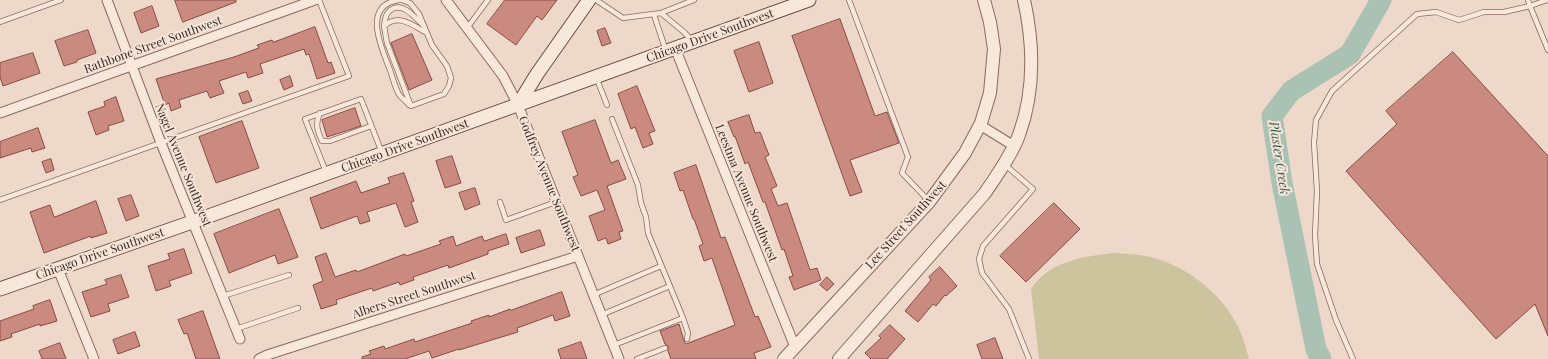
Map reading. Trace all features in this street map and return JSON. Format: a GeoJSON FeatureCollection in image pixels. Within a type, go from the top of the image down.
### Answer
{"type":"FeatureCollection","features":[{"type":"Feature","properties":{"kind":"main road","name":"Godfrey Avenue Southwest"},"geometry":{"type":"LineString","coordinates":[[518,105],[537,74],[589,0]]}},
{"type":"Feature","properties":{"kind":"main road","name":"Chicago Drive Southwest"},"geometry":{"type":"LineString","coordinates":[[0,289],[327,174],[809,0]]}},
{"type":"Feature","properties":{"kind":"street","name":"Nagel Avenue Southwest"},"geometry":{"type":"LineString","coordinates":[[107,0],[161,143],[192,222],[224,296],[240,339]]}},
{"type":"Feature","properties":{"kind":"street","name":"Rathbone Street Southwest"},"geometry":{"type":"LineString","coordinates":[[0,113],[315,0]]}},
{"type":"Feature","properties":{"kind":"street"},"geometry":{"type":"LineString","coordinates":[[446,0],[503,76],[518,105]]}},
{"type":"Feature","properties":{"kind":"street","name":"Lee Street Southwest"},"geometry":{"type":"LineString","coordinates":[[784,359],[929,202],[965,153],[980,126],[990,93],[993,69],[993,42],[990,22],[984,0]]}},
{"type":"Feature","properties":{"kind":"street"},"geometry":{"type":"LineString","coordinates":[[839,359],[985,193],[1014,146],[1019,136],[1026,111],[1032,65],[1032,44],[1024,0]]}},
{"type":"Feature","properties":{"kind":"street","name":"Leestma Avenue Southwest"},"geometry":{"type":"LineString","coordinates":[[671,50],[795,347]]}},
{"type":"Feature","properties":{"kind":"street","name":"Godfrey Avenue Southwest"},"geometry":{"type":"LineString","coordinates":[[518,105],[619,359]]}},
{"type":"Feature","properties":{"kind":"street"},"geometry":{"type":"LineString","coordinates":[[980,126],[1014,146]]}},
{"type":"Feature","properties":{"kind":"street","name":"Albers Street Southwest"},"geometry":{"type":"LineString","coordinates":[[259,359],[267,355],[578,256]]}},
{"type":"Feature","properties":{"kind":"street"},"geometry":{"type":"LineString","coordinates":[[58,269],[94,359]]}},
{"type":"Feature","properties":{"kind":"lane"},"geometry":{"type":"LineString","coordinates":[[0,22],[61,0]]}},
{"type":"Feature","properties":{"kind":"lane"},"geometry":{"type":"LineString","coordinates":[[0,200],[349,76],[320,0]]}},
{"type":"Feature","properties":{"kind":"lane"},"geometry":{"type":"LineString","coordinates":[[399,0],[386,5],[379,12],[377,29],[380,43],[400,96],[411,106]]}},
{"type":"Feature","properties":{"kind":"lane"},"geometry":{"type":"LineString","coordinates":[[402,0],[414,7],[419,14],[434,48],[448,70],[451,82],[444,94],[411,106]]}},
{"type":"Feature","properties":{"kind":"lane"},"geometry":{"type":"LineString","coordinates":[[467,28],[488,0]]}},
{"type":"Feature","properties":{"kind":"lane"},"geometry":{"type":"LineString","coordinates":[[596,0],[623,18],[654,15],[694,0]]}},
{"type":"Feature","properties":{"kind":"lane"},"geometry":{"type":"LineString","coordinates":[[849,0],[908,157],[902,173],[929,202]]}},
{"type":"Feature","properties":{"kind":"lane"},"geometry":{"type":"LineString","coordinates":[[1528,0],[1548,50]]}},
{"type":"Feature","properties":{"kind":"lane"},"geometry":{"type":"LineString","coordinates":[[1353,359],[1336,320],[1317,264],[1315,235],[1317,191],[1314,143],[1316,120],[1332,91],[1418,14],[1436,12],[1459,20],[1484,12],[1504,12],[1530,6],[1547,0]]}},
{"type":"Feature","properties":{"kind":"lane"},"geometry":{"type":"LineString","coordinates":[[411,106],[386,43],[384,26],[386,16],[389,11],[400,7],[406,10],[426,30]]}},
{"type":"Feature","properties":{"kind":"lane"},"geometry":{"type":"LineString","coordinates":[[661,13],[685,33],[693,42]]}},
{"type":"Feature","properties":{"kind":"lane"},"geometry":{"type":"LineString","coordinates":[[654,15],[671,50]]}},
{"type":"Feature","properties":{"kind":"lane"},"geometry":{"type":"LineString","coordinates":[[384,26],[393,20],[400,19],[426,30]]}},
{"type":"Feature","properties":{"kind":"lane"},"geometry":{"type":"LineString","coordinates":[[596,77],[607,105]]}},
{"type":"Feature","properties":{"kind":"lane"},"geometry":{"type":"LineString","coordinates":[[327,174],[305,118],[361,99],[382,154]]}},
{"type":"Feature","properties":{"kind":"lane"},"geometry":{"type":"LineString","coordinates":[[320,114],[316,122],[317,130],[322,141],[330,141],[371,126]]}},
{"type":"Feature","properties":{"kind":"lane"},"geometry":{"type":"LineString","coordinates":[[612,119],[638,185],[641,203],[646,217],[648,233],[683,318],[688,333],[687,339]]}},
{"type":"Feature","properties":{"kind":"lane"},"geometry":{"type":"LineString","coordinates":[[1004,164],[1033,189],[983,246],[979,258],[982,273],[1009,309],[1029,359]]}},
{"type":"Feature","properties":{"kind":"lane"},"geometry":{"type":"LineString","coordinates":[[500,202],[506,220],[556,202]]}},
{"type":"Feature","properties":{"kind":"lane"},"geometry":{"type":"LineString","coordinates":[[593,295],[661,266]]}},
{"type":"Feature","properties":{"kind":"lane"},"geometry":{"type":"LineString","coordinates":[[224,296],[289,275]]}},
{"type":"Feature","properties":{"kind":"lane"},"geometry":{"type":"LineString","coordinates":[[601,315],[670,286]]}},
{"type":"Feature","properties":{"kind":"lane"},"geometry":{"type":"LineString","coordinates":[[236,329],[298,308]]}},
{"type":"Feature","properties":{"kind":"lane"},"geometry":{"type":"LineString","coordinates":[[614,345],[683,318]]}},
{"type":"Feature","properties":{"kind":"lane"},"geometry":{"type":"LineString","coordinates":[[637,359],[665,348]]}},
{"type":"Feature","properties":{"kind":"shaded area"},"geometry":{"type":"Polygon","coordinates":[[[1115,253],[1142,255],[1162,260],[1192,275],[1205,285],[1228,310],[1236,323],[1243,338],[1249,359],[1039,359],[1031,289],[1048,272],[1058,266],[1080,258],[1115,253]]]}},
{"type":"Feature","properties":{"kind":"building"},"geometry":{"type":"Polygon","coordinates":[[[175,0],[236,0],[236,2],[183,22],[175,0]]]}},
{"type":"Feature","properties":{"kind":"building"},"geometry":{"type":"Polygon","coordinates":[[[505,0],[557,0],[542,20],[537,16],[516,45],[487,24],[505,0]]]}},
{"type":"Feature","properties":{"kind":"building"},"geometry":{"type":"Polygon","coordinates":[[[152,6],[159,26],[141,33],[134,13],[152,6]]]}},
{"type":"Feature","properties":{"kind":"building"},"geometry":{"type":"Polygon","coordinates":[[[840,19],[875,116],[887,112],[899,143],[850,160],[862,192],[850,196],[792,36],[840,19]]]}},
{"type":"Feature","properties":{"kind":"building"},"geometry":{"type":"Polygon","coordinates":[[[315,27],[328,63],[331,62],[335,73],[317,79],[309,54],[306,55],[304,49],[260,64],[263,73],[248,78],[246,72],[219,81],[224,93],[210,98],[207,91],[179,100],[181,107],[171,111],[169,103],[165,105],[156,79],[234,57],[259,48],[257,45],[272,40],[273,42],[315,27]]]}},
{"type":"Feature","properties":{"kind":"building"},"geometry":{"type":"Polygon","coordinates":[[[605,28],[611,43],[602,46],[597,31],[605,28]]]}},
{"type":"Feature","properties":{"kind":"building"},"geometry":{"type":"Polygon","coordinates":[[[88,30],[96,53],[64,66],[55,41],[88,30]]]}},
{"type":"Feature","properties":{"kind":"building"},"geometry":{"type":"Polygon","coordinates":[[[412,34],[432,80],[409,90],[391,43],[412,34]]]}},
{"type":"Feature","properties":{"kind":"building"},"geometry":{"type":"Polygon","coordinates":[[[759,42],[773,83],[749,92],[734,51],[759,42]]]}},
{"type":"Feature","properties":{"kind":"building"},"geometry":{"type":"Polygon","coordinates":[[[1453,52],[1548,156],[1548,336],[1535,304],[1496,339],[1346,171],[1397,124],[1386,111],[1453,52]]]}},
{"type":"Feature","properties":{"kind":"building"},"geometry":{"type":"Polygon","coordinates":[[[33,53],[40,73],[3,86],[0,77],[0,63],[33,53]]]}},
{"type":"Feature","properties":{"kind":"building"},"geometry":{"type":"Polygon","coordinates":[[[290,76],[293,86],[284,90],[280,80],[290,76]]]}},
{"type":"Feature","properties":{"kind":"building"},"geometry":{"type":"Polygon","coordinates":[[[637,86],[655,131],[649,133],[653,144],[643,148],[635,127],[631,129],[618,94],[637,86]]]}},
{"type":"Feature","properties":{"kind":"building"},"geometry":{"type":"Polygon","coordinates":[[[248,91],[252,101],[243,104],[239,94],[248,91]]]}},
{"type":"Feature","properties":{"kind":"building"},"geometry":{"type":"Polygon","coordinates":[[[116,97],[124,121],[108,126],[109,130],[96,135],[88,112],[105,106],[104,102],[116,97]]]}},
{"type":"Feature","properties":{"kind":"building"},"geometry":{"type":"Polygon","coordinates":[[[355,108],[361,126],[327,137],[322,120],[355,108]]]}},
{"type":"Feature","properties":{"kind":"building"},"geometry":{"type":"Polygon","coordinates":[[[749,115],[755,133],[760,132],[769,155],[765,157],[777,186],[771,189],[778,206],[787,203],[810,270],[817,268],[821,280],[794,290],[789,277],[793,276],[784,249],[782,250],[765,202],[763,202],[748,162],[745,164],[735,136],[734,137],[728,122],[749,115]]]}},
{"type":"Feature","properties":{"kind":"building"},"geometry":{"type":"Polygon","coordinates":[[[595,120],[611,163],[618,160],[626,179],[607,186],[623,231],[619,232],[621,239],[608,244],[606,238],[598,241],[589,216],[605,210],[597,190],[581,196],[573,177],[578,175],[562,132],[595,120]]]}},
{"type":"Feature","properties":{"kind":"building"},"geometry":{"type":"Polygon","coordinates":[[[242,121],[259,168],[216,183],[199,137],[242,121]]]}},
{"type":"Feature","properties":{"kind":"building"},"geometry":{"type":"Polygon","coordinates":[[[38,128],[45,148],[32,152],[31,148],[0,158],[0,142],[38,128]]]}},
{"type":"Feature","properties":{"kind":"building"},"geometry":{"type":"Polygon","coordinates":[[[452,156],[461,183],[445,188],[436,161],[452,156]]]}},
{"type":"Feature","properties":{"kind":"building"},"geometry":{"type":"Polygon","coordinates":[[[51,159],[54,170],[46,173],[42,162],[51,159]]]}},
{"type":"Feature","properties":{"kind":"building"},"geometry":{"type":"Polygon","coordinates":[[[696,165],[721,238],[725,237],[755,317],[758,316],[771,347],[754,353],[756,359],[671,359],[668,346],[665,344],[660,331],[679,324],[686,344],[735,325],[712,258],[704,261],[699,246],[703,244],[683,190],[680,191],[674,173],[696,165]]]}},
{"type":"Feature","properties":{"kind":"building"},"geometry":{"type":"Polygon","coordinates":[[[404,173],[414,201],[411,202],[418,222],[405,227],[396,203],[367,212],[370,221],[360,224],[357,216],[321,229],[310,198],[356,181],[361,193],[390,183],[388,178],[404,173]]]}},
{"type":"Feature","properties":{"kind":"building"},"geometry":{"type":"Polygon","coordinates":[[[475,188],[480,204],[465,210],[459,193],[475,188]]]}},
{"type":"Feature","properties":{"kind":"building"},"geometry":{"type":"Polygon","coordinates":[[[131,195],[139,216],[126,221],[118,199],[131,195]]]}},
{"type":"Feature","properties":{"kind":"building"},"geometry":{"type":"Polygon","coordinates":[[[96,201],[107,233],[91,238],[91,236],[44,253],[30,212],[50,205],[54,217],[96,201]]]}},
{"type":"Feature","properties":{"kind":"building"},"geometry":{"type":"Polygon","coordinates":[[[1054,203],[1080,229],[1026,282],[1000,256],[1054,203]]]}},
{"type":"Feature","properties":{"kind":"building"},"geometry":{"type":"Polygon","coordinates":[[[279,209],[298,257],[278,264],[275,255],[229,273],[214,234],[279,209]]]}},
{"type":"Feature","properties":{"kind":"building"},"geometry":{"type":"Polygon","coordinates":[[[540,230],[545,245],[521,253],[516,238],[540,230]]]}},
{"type":"Feature","properties":{"kind":"building"},"geometry":{"type":"Polygon","coordinates":[[[506,234],[509,244],[488,251],[488,254],[449,268],[448,265],[413,277],[414,280],[400,285],[399,282],[373,291],[372,288],[336,300],[337,304],[321,309],[313,285],[323,281],[315,257],[326,253],[335,277],[356,270],[357,272],[405,254],[406,256],[441,244],[439,241],[453,236],[456,246],[482,236],[484,241],[506,234]]]}},
{"type":"Feature","properties":{"kind":"building"},"geometry":{"type":"Polygon","coordinates":[[[184,249],[192,273],[169,281],[171,286],[156,291],[148,266],[170,259],[168,254],[184,249]]]}},
{"type":"Feature","properties":{"kind":"building"},"geometry":{"type":"Polygon","coordinates":[[[940,267],[957,286],[946,296],[945,295],[936,306],[933,304],[918,322],[905,311],[931,280],[929,277],[940,267]]]}},
{"type":"Feature","properties":{"kind":"building"},"geometry":{"type":"Polygon","coordinates":[[[121,275],[129,297],[108,304],[110,311],[91,317],[82,292],[107,284],[105,280],[121,275]]]}},
{"type":"Feature","properties":{"kind":"building"},"geometry":{"type":"Polygon","coordinates":[[[827,277],[834,284],[827,291],[820,285],[827,277]]]}},
{"type":"Feature","properties":{"kind":"building"},"geometry":{"type":"Polygon","coordinates":[[[562,292],[570,316],[555,321],[553,315],[517,328],[518,332],[432,358],[429,351],[405,359],[362,359],[362,357],[371,354],[369,351],[384,346],[385,349],[414,339],[415,342],[472,323],[471,321],[489,315],[489,317],[510,309],[511,310],[562,292]]]}},
{"type":"Feature","properties":{"kind":"building"},"geometry":{"type":"Polygon","coordinates":[[[50,300],[57,321],[40,326],[40,324],[11,334],[12,337],[0,341],[0,321],[34,309],[33,306],[50,300]]]}},
{"type":"Feature","properties":{"kind":"building"},"geometry":{"type":"Polygon","coordinates":[[[203,311],[220,359],[196,359],[187,333],[184,334],[178,320],[203,311]]]}},
{"type":"Feature","properties":{"kind":"building"},"geometry":{"type":"Polygon","coordinates":[[[890,325],[905,339],[887,359],[871,359],[865,353],[881,338],[879,336],[890,325]]]}},
{"type":"Feature","properties":{"kind":"building"},"geometry":{"type":"Polygon","coordinates":[[[135,332],[140,346],[118,354],[113,340],[135,332]]]}},
{"type":"Feature","properties":{"kind":"building"},"geometry":{"type":"Polygon","coordinates":[[[995,338],[1003,359],[982,359],[977,345],[995,338]]]}},
{"type":"Feature","properties":{"kind":"building"},"geometry":{"type":"Polygon","coordinates":[[[581,342],[587,359],[561,359],[558,350],[581,342]]]}},
{"type":"Feature","properties":{"kind":"building"},"geometry":{"type":"Polygon","coordinates":[[[60,343],[66,359],[42,359],[39,351],[60,343]]]}},
{"type":"Feature","properties":{"kind":"waterway","name":"Plaster Creek"},"geometry":{"type":"LineString","coordinates":[[1321,359],[1316,349],[1282,183],[1272,116],[1291,91],[1350,54],[1381,0]]}}]}
